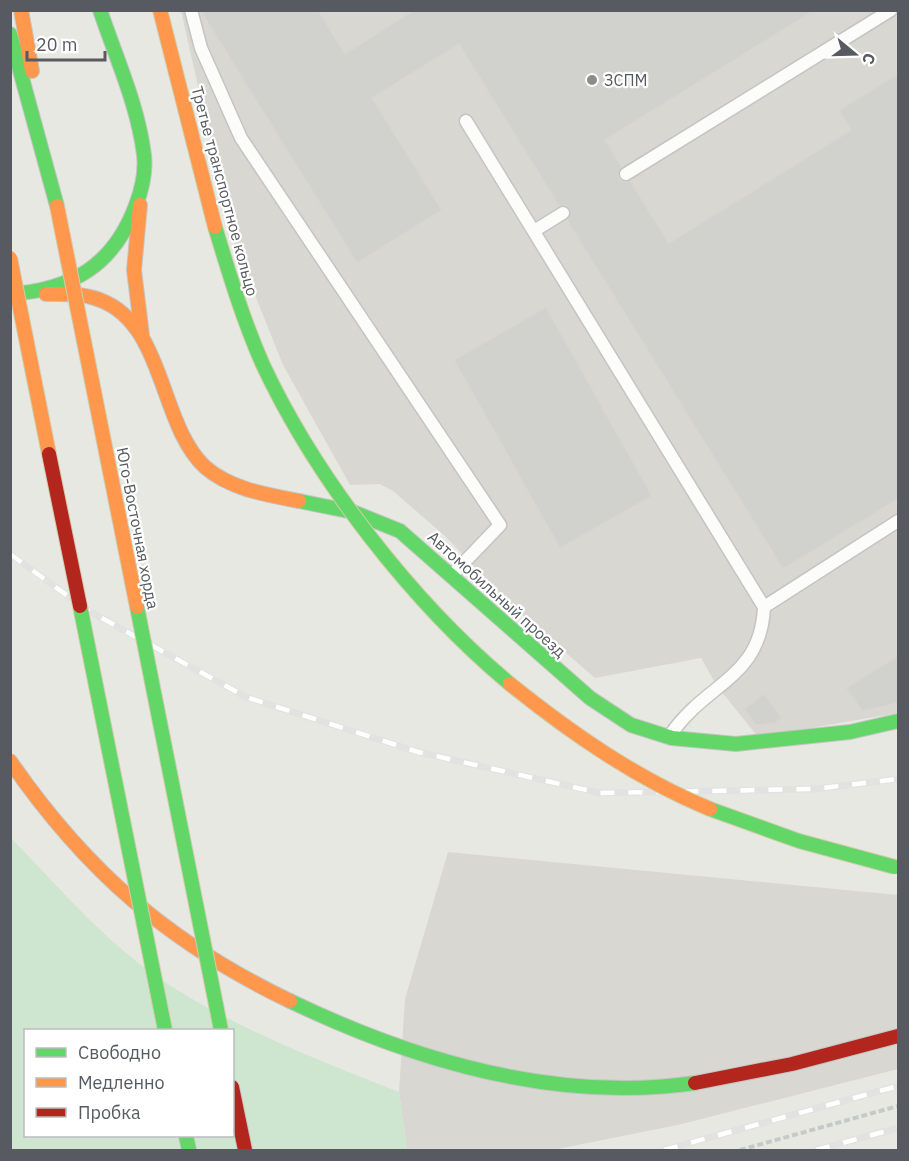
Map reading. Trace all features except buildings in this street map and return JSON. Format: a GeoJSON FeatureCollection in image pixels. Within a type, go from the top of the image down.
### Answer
{"type":"FeatureCollection","features":[{"type":"Feature","properties":{"kind":"main road"},"geometry":{"type":"LineString","coordinates":[[100,10],[139,129],[145,156],[144,180],[133,242],[134,299],[144,343]]}},
{"type":"Feature","properties":{"kind":"main road","name":"Третье транспортное кольцо"},"geometry":{"type":"LineString","coordinates":[[160,10],[212,215],[237,298],[258,351],[282,400],[313,454],[369,538],[405,582],[449,629],[497,674],[547,714],[648,778],[705,807],[825,849],[898,868]]}},
{"type":"Feature","properties":{"kind":"main road"},"geometry":{"type":"LineString","coordinates":[[22,13],[57,206]]}},
{"type":"Feature","properties":{"kind":"main road","name":"Юго-Восточная хорда"},"geometry":{"type":"LineString","coordinates":[[10,34],[57,206],[221,1029]]}},
{"type":"Feature","properties":{"kind":"main road"},"geometry":{"type":"LineString","coordinates":[[32,295],[61,288],[85,277],[105,260],[123,238],[135,212],[144,180]]}},
{"type":"Feature","properties":{"kind":"main road"},"geometry":{"type":"LineString","coordinates":[[10,258],[165,1029]]}},
{"type":"Feature","properties":{"kind":"main road"},"geometry":{"type":"LineString","coordinates":[[10,294],[68,292],[102,299],[129,317],[144,343]]}},
{"type":"Feature","properties":{"kind":"main road","name":"Автомобильный проезд"},"geometry":{"type":"LineString","coordinates":[[144,343],[180,432],[195,455],[211,472],[250,490],[357,511],[379,519],[402,532],[601,708],[630,725],[668,737],[716,745],[775,743],[898,721]]}},
{"type":"Feature","properties":{"kind":"main road"},"geometry":{"type":"LineString","coordinates":[[10,761],[34,796],[72,843],[113,885],[169,928],[216,960],[295,1005],[339,1025],[413,1051],[507,1076],[610,1090],[671,1087],[721,1081],[795,1066],[898,1036]]}},
{"type":"Feature","properties":{"kind":"main road"},"geometry":{"type":"LineString","coordinates":[[234,1097],[245,1150]]}},
{"type":"Feature","properties":{"kind":"lane"},"geometry":{"type":"LineString","coordinates":[[191,10],[201,48],[241,138],[500,525],[451,576]]}},
{"type":"Feature","properties":{"kind":"lane"},"geometry":{"type":"LineString","coordinates":[[626,174],[891,10]]}},
{"type":"Feature","properties":{"kind":"lane"},"geometry":{"type":"LineString","coordinates":[[466,121],[764,607],[763,627],[754,652],[741,669],[690,709],[668,737]]}},
{"type":"Feature","properties":{"kind":"lane"},"geometry":{"type":"LineString","coordinates":[[534,231],[563,213]]}},
{"type":"Feature","properties":{"kind":"lane"},"geometry":{"type":"LineString","coordinates":[[764,607],[898,521]]}},
{"type":"Feature","properties":{"kind":"path"},"geometry":{"type":"LineString","coordinates":[[740,1150],[898,1106]]}},
{"type":"Feature","properties":{"kind":"shaded area"},"geometry":{"type":"Polygon","coordinates":[[[181,11],[898,11],[898,713],[758,737],[717,686],[701,658],[595,678],[521,614],[445,536],[393,491],[380,484],[350,485],[283,365],[233,240],[181,11]]]}},
{"type":"Feature","properties":{"kind":"shaded area"},"geometry":{"type":"Polygon","coordinates":[[[448,852],[898,895],[898,1069],[682,1124],[553,1150],[407,1150],[399,1092],[405,999],[448,852]]]}},
{"type":"Feature","properties":{"kind":"green space"},"geometry":{"type":"Polygon","coordinates":[[[10,837],[106,935],[148,971],[198,1002],[254,1031],[311,1057],[399,1092],[407,1150],[11,1150],[10,837]]]}},
{"type":"Feature","properties":{"kind":"railway"},"geometry":{"type":"LineString","coordinates":[[10,554],[87,610],[246,697],[418,752],[600,793],[814,789],[898,779]]}},
{"type":"Feature","properties":{"kind":"railway"},"geometry":{"type":"LineString","coordinates":[[664,1150],[898,1086]]}},
{"type":"Feature","properties":{"kind":"railway"},"geometry":{"type":"LineString","coordinates":[[816,1150],[898,1128]]}},
{"type":"Feature","properties":{"kind":"traffic: fast"},"geometry":{"type":"LineString","coordinates":[[10,294],[53,287],[88,270],[116,244],[127,226],[138,199],[144,168],[141,136],[132,100],[100,10]]}},
{"type":"Feature","properties":{"kind":"traffic: fast"},"geometry":{"type":"LineString","coordinates":[[10,34],[57,206]]}},
{"type":"Feature","properties":{"kind":"traffic: fast"},"geometry":{"type":"LineString","coordinates":[[215,227],[237,296],[263,365],[311,452],[339,495],[403,578],[474,652],[510,684]]}},
{"type":"Feature","properties":{"kind":"traffic: fast"},"geometry":{"type":"LineString","coordinates":[[299,501],[353,512],[400,531],[590,698],[631,725],[672,738],[736,744],[850,732],[898,721]]}},
{"type":"Feature","properties":{"kind":"traffic: fast"},"geometry":{"type":"LineString","coordinates":[[80,606],[165,1029]]}},
{"type":"Feature","properties":{"kind":"traffic: fast"},"geometry":{"type":"LineString","coordinates":[[137,607],[221,1029]]}},
{"type":"Feature","properties":{"kind":"traffic: fast"},"geometry":{"type":"LineString","coordinates":[[710,809],[799,841],[895,867]]}},
{"type":"Feature","properties":{"kind":"traffic: fast"},"geometry":{"type":"LineString","coordinates":[[290,1001],[386,1042],[436,1059],[487,1072],[539,1082],[591,1087],[643,1088],[695,1083]]}},
{"type":"Feature","properties":{"kind":"traffic: fast"},"geometry":{"type":"LineString","coordinates":[[186,1137],[189,1150]]}},
{"type":"Feature","properties":{"kind":"traffic: slow"},"geometry":{"type":"LineString","coordinates":[[21,10],[32,71]]}},
{"type":"Feature","properties":{"kind":"traffic: slow"},"geometry":{"type":"LineString","coordinates":[[160,10],[215,227]]}},
{"type":"Feature","properties":{"kind":"traffic: slow"},"geometry":{"type":"LineString","coordinates":[[140,205],[134,270],[142,335]]}},
{"type":"Feature","properties":{"kind":"traffic: slow"},"geometry":{"type":"LineString","coordinates":[[57,206],[137,607]]}},
{"type":"Feature","properties":{"kind":"traffic: slow"},"geometry":{"type":"LineString","coordinates":[[10,258],[49,454]]}},
{"type":"Feature","properties":{"kind":"traffic: slow"},"geometry":{"type":"LineString","coordinates":[[46,294],[87,296],[100,300],[121,312],[137,330],[150,352],[178,426],[190,448],[205,467],[237,486],[299,501]]}},
{"type":"Feature","properties":{"kind":"traffic: slow"},"geometry":{"type":"LineString","coordinates":[[510,684],[606,754],[657,784],[710,809]]}},
{"type":"Feature","properties":{"kind":"traffic: slow"},"geometry":{"type":"LineString","coordinates":[[10,761],[69,837],[133,900],[168,929],[206,954],[246,979],[290,1001]]}},
{"type":"Feature","properties":{"kind":"traffic: jam"},"geometry":{"type":"LineString","coordinates":[[49,454],[80,606]]}},
{"type":"Feature","properties":{"kind":"traffic: jam"},"geometry":{"type":"LineString","coordinates":[[695,1083],[792,1064],[898,1036]]}},
{"type":"Feature","properties":{"kind":"traffic: jam"},"geometry":{"type":"LineString","coordinates":[[234,1097],[245,1150]]}},
{"type":"Feature","properties":{"kind":"place","name":"ЗСПМ"},"geometry":{"type":"Point","coordinates":[592,80]}}]}
